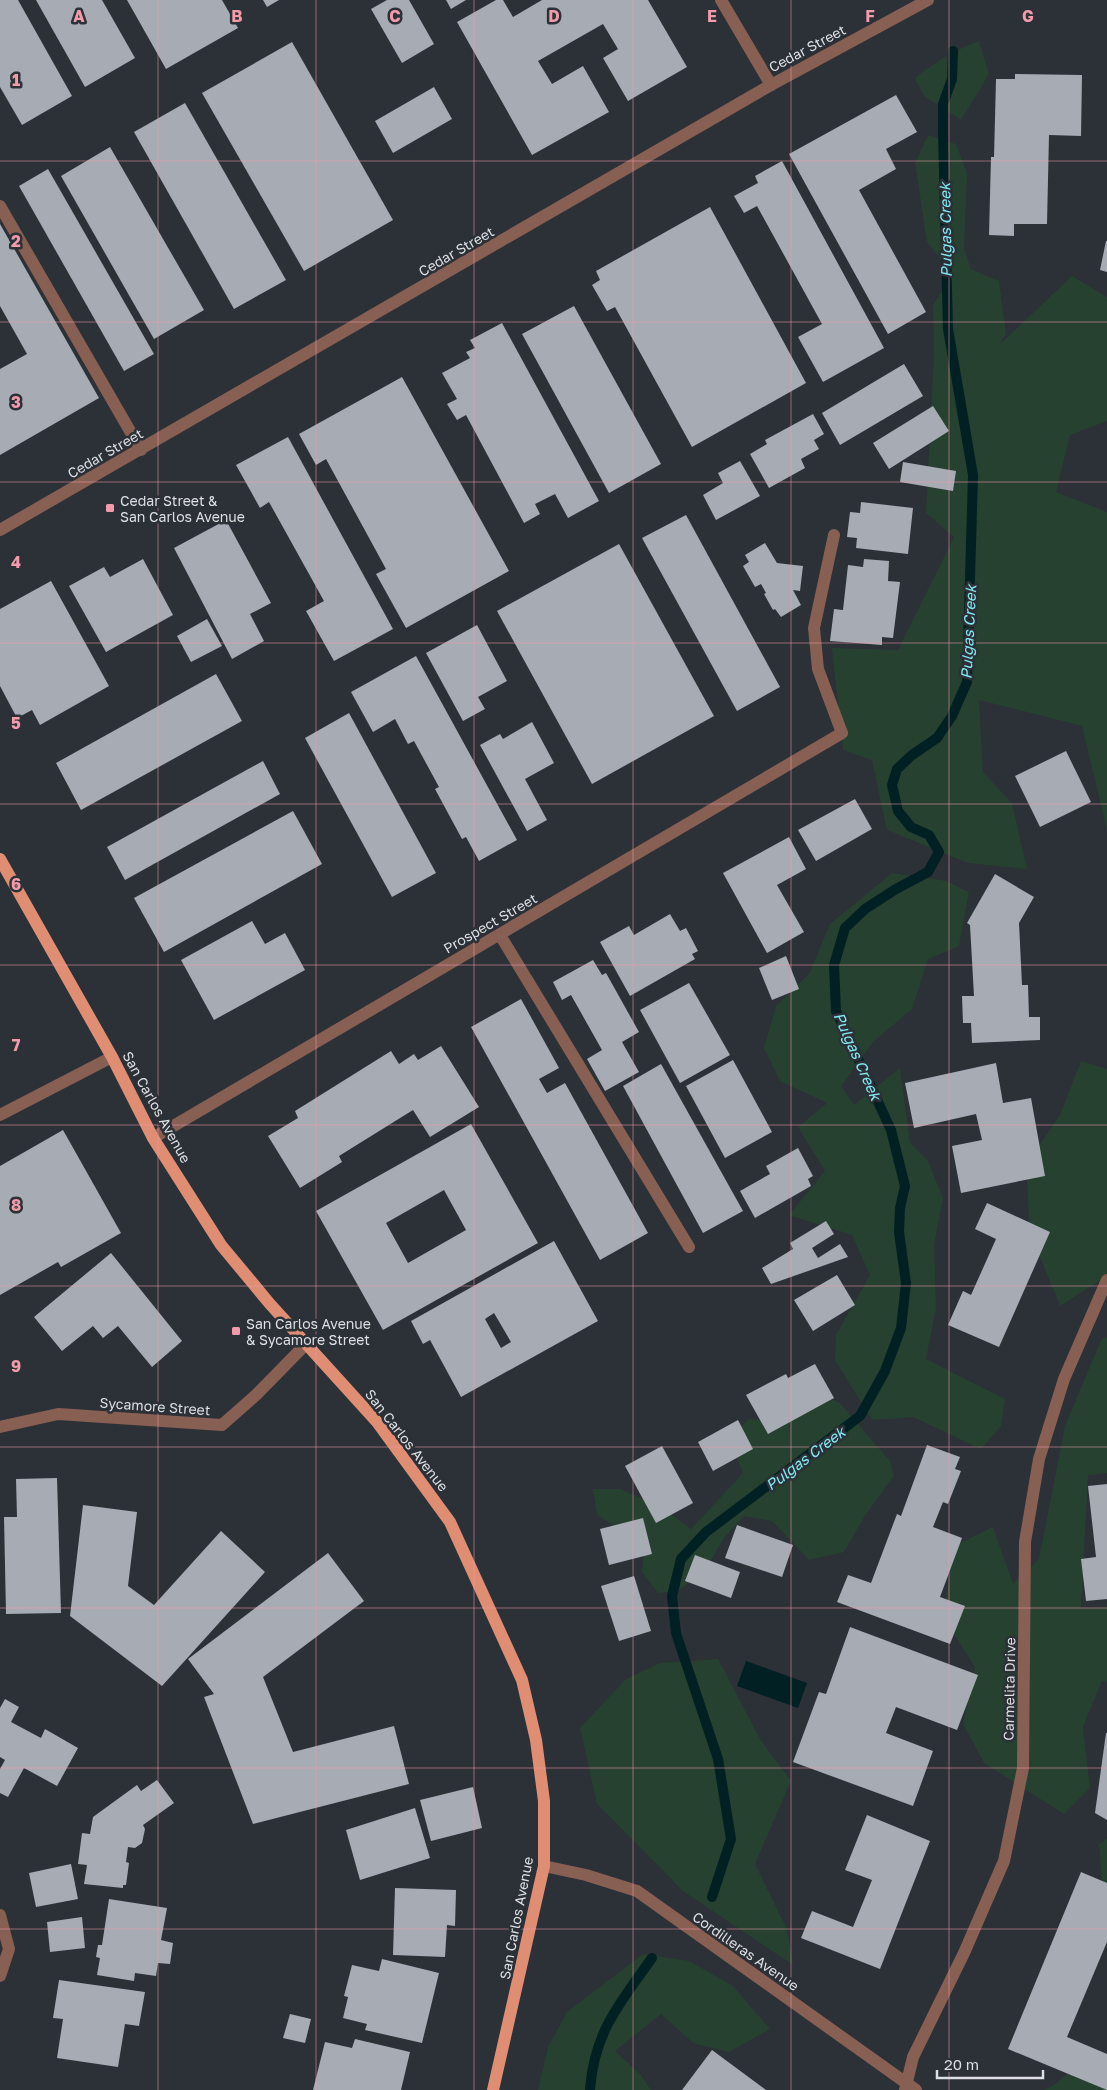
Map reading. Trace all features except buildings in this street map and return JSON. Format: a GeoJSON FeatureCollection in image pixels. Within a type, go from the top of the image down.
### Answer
{"type":"FeatureCollection","features":[{"type":"Feature","properties":{"kind":"main road","name":"San Carlos Avenue"},"geometry":{"type":"LineString","coordinates":[[0,859],[112,1057],[153,1138],[221,1245],[306,1344],[377,1422],[450,1522],[522,1680],[536,1740],[544,1801],[544,1866],[493,2090]]}},
{"type":"Feature","properties":{"kind":"street"},"geometry":{"type":"LineString","coordinates":[[721,0],[771,85]]}},
{"type":"Feature","properties":{"kind":"street","name":"Cedar Street"},"geometry":{"type":"LineString","coordinates":[[0,530],[771,85],[928,0]]}},
{"type":"Feature","properties":{"kind":"street"},"geometry":{"type":"LineString","coordinates":[[0,206],[141,450]]}},
{"type":"Feature","properties":{"kind":"street","name":"Prospect Street"},"geometry":{"type":"LineString","coordinates":[[153,1138],[842,734],[818,669],[814,628],[834,535]]}},
{"type":"Feature","properties":{"kind":"street"},"geometry":{"type":"LineString","coordinates":[[500,935],[689,1247]]}},
{"type":"Feature","properties":{"kind":"street"},"geometry":{"type":"LineString","coordinates":[[0,1115],[112,1057]]}},
{"type":"Feature","properties":{"kind":"street","name":"Carmelita Drive"},"geometry":{"type":"LineString","coordinates":[[909,2088],[913,2057],[964,1953],[1004,1860],[1023,1768],[1026,1542],[1039,1459],[1064,1378],[1107,1280]]}},
{"type":"Feature","properties":{"kind":"street","name":"Sycamore Street"},"geometry":{"type":"LineString","coordinates":[[0,1427],[58,1414],[222,1425],[256,1395],[306,1344]]}},
{"type":"Feature","properties":{"kind":"street","name":"Cordilleras Avenue"},"geometry":{"type":"LineString","coordinates":[[544,1866],[586,1875],[637,1891],[909,2088]]}},
{"type":"Feature","properties":{"kind":"street"},"geometry":{"type":"LineString","coordinates":[[0,1915],[9,1949],[0,1976]]}},
{"type":"Feature","properties":{"kind":"shaded area"},"geometry":{"type":"Polygon","coordinates":[[[979,41],[989,74],[961,120],[924,96],[915,78],[946,57],[979,41]]]}},
{"type":"Feature","properties":{"kind":"shaded area"},"geometry":{"type":"Polygon","coordinates":[[[928,135],[956,144],[967,173],[964,248],[971,269],[999,281],[1006,334],[998,346],[1072,276],[1107,297],[1107,421],[1070,435],[1056,492],[1107,512],[1107,830],[1082,726],[979,700],[983,772],[1012,803],[1027,869],[968,863],[887,830],[872,760],[843,750],[832,648],[898,650],[954,537],[926,513],[934,356],[933,305],[953,275],[927,242],[915,163],[928,135]]]}},
{"type":"Feature","properties":{"kind":"shaded area"},"geometry":{"type":"Polygon","coordinates":[[[892,873],[946,881],[969,892],[959,946],[928,959],[912,1009],[873,1042],[841,1086],[854,1105],[900,1068],[910,1142],[928,1161],[943,1198],[934,1245],[936,1308],[926,1359],[1005,1399],[1001,1426],[981,1449],[913,1417],[872,1420],[835,1360],[836,1335],[870,1275],[852,1235],[789,1215],[825,1171],[798,1127],[827,1103],[780,1081],[764,1048],[776,1006],[809,974],[830,924],[892,873]]]}},
{"type":"Feature","properties":{"kind":"shaded area"},"geometry":{"type":"Polygon","coordinates":[[[1081,1061],[1107,1069],[1107,1276],[1060,1306],[1030,1232],[1026,1165],[1060,1115],[1081,1061]]]}},
{"type":"Feature","properties":{"kind":"shaded area"},"geometry":{"type":"Polygon","coordinates":[[[1107,1337],[1107,1473],[1088,1475],[1081,1608],[1107,1607],[1107,1682],[1102,1681],[1083,1727],[1090,1788],[1064,1814],[984,1763],[963,1724],[975,1667],[943,1617],[954,1546],[993,1527],[1013,1584],[1039,1559],[1065,1426],[1101,1340],[1107,1337]]]}},
{"type":"Feature","properties":{"kind":"shaded area"},"geometry":{"type":"Polygon","coordinates":[[[817,1394],[840,1403],[890,1461],[894,1476],[866,1514],[844,1552],[809,1560],[772,1521],[744,1516],[724,1538],[706,1569],[678,1591],[658,1593],[642,1572],[644,1544],[597,1515],[593,1489],[620,1489],[661,1507],[691,1529],[743,1473],[729,1440],[748,1419],[779,1421],[817,1394]]]}},
{"type":"Feature","properties":{"kind":"shaded area"},"geometry":{"type":"Polygon","coordinates":[[[718,1659],[760,1739],[791,1781],[755,1864],[787,1929],[793,1965],[683,1891],[597,1804],[580,1728],[626,1679],[660,1663],[718,1659]]]}},
{"type":"Feature","properties":{"kind":"shaded area"},"geometry":{"type":"Polygon","coordinates":[[[746,1661],[807,1683],[798,1708],[737,1686],[746,1661]]]}},
{"type":"Feature","properties":{"kind":"shaded area"},"geometry":{"type":"Polygon","coordinates":[[[1107,1839],[1107,1938],[1099,1844],[1107,1839]]]}},
{"type":"Feature","properties":{"kind":"shaded area"},"geometry":{"type":"Polygon","coordinates":[[[643,1954],[689,1961],[733,1986],[770,2029],[729,2052],[693,2043],[661,2014],[615,2051],[640,2074],[651,2090],[538,2090],[548,2047],[567,2012],[643,1954]]]}},
{"type":"Feature","properties":{"kind":"shaded area"},"geometry":{"type":"Polygon","coordinates":[[[1073,2069],[1107,2090],[1044,2090],[1054,2085],[1073,2069]]]}},
{"type":"Feature","properties":{"kind":"waterway","name":"Pulgas Creek"},"geometry":{"type":"LineString","coordinates":[[712,1897],[731,1839],[718,1759],[676,1633],[672,1596],[681,1559],[706,1532],[860,1416],[885,1371],[901,1328],[906,1283],[899,1232],[900,1208],[905,1186],[891,1130],[836,1011],[834,965],[845,928],[865,909],[896,889],[928,872],[939,852],[929,835],[911,827],[898,811],[892,785],[897,769],[912,755],[937,738],[952,716],[967,682],[973,475],[948,329],[943,131],[943,104],[952,79],[953,51]]}},
{"type":"Feature","properties":{"kind":"waterway","name":"Pulgas Creek"},"geometry":{"type":"LineString","coordinates":[[590,2090],[592,2070],[597,2051],[610,2019],[652,1958]]}},
{"type":"Feature","properties":{"kind":"place","name":"Cedar Street & San Carlos Avenue"},"geometry":{"type":"Point","coordinates":[110,508]}},
{"type":"Feature","properties":{"kind":"place","name":"San Carlos Avenue & Sycamore Street"},"geometry":{"type":"Point","coordinates":[236,1331]}}]}
